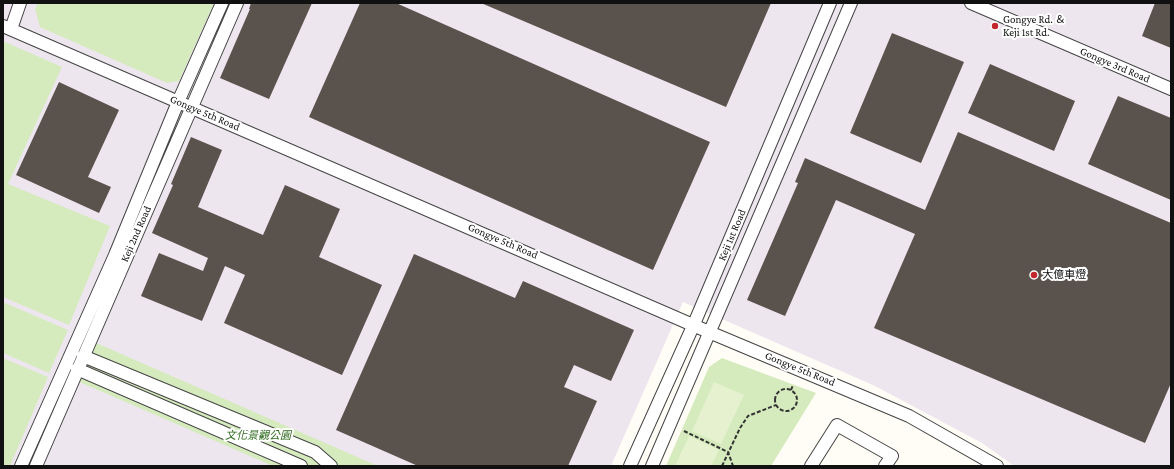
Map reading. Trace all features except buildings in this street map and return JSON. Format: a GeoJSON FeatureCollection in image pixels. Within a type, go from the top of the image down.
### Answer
{"type":"FeatureCollection","features":[{"type":"Feature","properties":{"kind":"street"},"geometry":{"type":"LineString","coordinates":[[7,27],[20,3]]}},
{"type":"Feature","properties":{"kind":"street","name":"Keji 2nd Road"},"geometry":{"type":"LineString","coordinates":[[21,466],[115,255],[178,102],[222,3]]}},
{"type":"Feature","properties":{"kind":"street","name":"Keji 2nd Road"},"geometry":{"type":"LineString","coordinates":[[36,466],[77,369],[238,3]]}},
{"type":"Feature","properties":{"kind":"street","name":"Keji 1st Road"},"geometry":{"type":"LineString","coordinates":[[630,466],[694,324],[830,3]]}},
{"type":"Feature","properties":{"kind":"street","name":"Keji 1st Road"},"geometry":{"type":"LineString","coordinates":[[652,466],[851,3]]}},
{"type":"Feature","properties":{"kind":"street","name":"Gongye 3rd Road"},"geometry":{"type":"LineString","coordinates":[[971,3],[1171,89]]}},
{"type":"Feature","properties":{"kind":"street","name":"Gongye 5th Road"},"geometry":{"type":"LineString","coordinates":[[7,27],[694,324],[709,332],[909,416],[997,466]]}},
{"type":"Feature","properties":{"kind":"street"},"geometry":{"type":"LineString","coordinates":[[83,356],[315,452],[332,466]]}},
{"type":"Feature","properties":{"kind":"street"},"geometry":{"type":"LineString","coordinates":[[77,369],[301,466]]}},
{"type":"Feature","properties":{"kind":"street"},"geometry":{"type":"LineString","coordinates":[[812,466],[837,425],[892,456],[885,466]]}},
{"type":"Feature","properties":{"kind":"path"},"geometry":{"type":"LineString","coordinates":[[791,390],[793,385]]}},
{"type":"Feature","properties":{"kind":"path"},"geometry":{"type":"LineString","coordinates":[[722,466],[748,416],[776,405],[786,410],[795,406],[797,398],[791,390],[784,389],[778,392],[775,398],[776,405]]}},
{"type":"Feature","properties":{"kind":"path"},"geometry":{"type":"LineString","coordinates":[[684,431],[728,452],[733,466]]}},
{"type":"Feature","properties":{"kind":"shaded area"},"geometry":{"type":"Polygon","coordinates":[[[3,3],[1171,3],[1171,466],[1014,466],[982,443],[875,386],[683,302],[611,466],[3,466],[3,3]]]}},
{"type":"Feature","properties":{"kind":"green space"},"geometry":{"type":"Polygon","coordinates":[[[38,3],[214,3],[179,81],[167,83],[40,27],[35,9],[38,3]]]}},
{"type":"Feature","properties":{"kind":"green space"},"geometry":{"type":"Polygon","coordinates":[[[3,41],[62,67],[8,184],[110,226],[69,325],[3,297],[3,41]]]}},
{"type":"Feature","properties":{"kind":"green space"},"geometry":{"type":"Polygon","coordinates":[[[3,302],[68,330],[49,373],[3,353],[3,302]]]}},
{"type":"Feature","properties":{"kind":"green space","name":"文化景觀公園"},"geometry":{"type":"Polygon","coordinates":[[[94,342],[378,466],[273,466],[77,381],[94,342]]]}},
{"type":"Feature","properties":{"kind":"green space"},"geometry":{"type":"Polygon","coordinates":[[[3,358],[48,377],[10,466],[3,466],[3,358]]]}},
{"type":"Feature","properties":{"kind":"green space"},"geometry":{"type":"Polygon","coordinates":[[[722,358],[816,393],[771,466],[666,466],[709,367],[722,358]]]}},
{"type":"Feature","properties":{"kind":"green space"},"geometry":{"type":"Polygon","coordinates":[[[714,382],[744,395],[721,444],[692,431],[714,382]]]}},
{"type":"Feature","properties":{"kind":"green space"},"geometry":{"type":"Polygon","coordinates":[[[689,436],[719,450],[711,466],[675,466],[689,436]]]}},
{"type":"Feature","properties":{"kind":"place","name":"Gongye Rd. ＆ Keji 1st Rd."},"geometry":{"type":"Point","coordinates":[995,26]}},
{"type":"Feature","properties":{"kind":"place","name":"大億車燈"},"geometry":{"type":"Point","coordinates":[1034,275]}}]}
